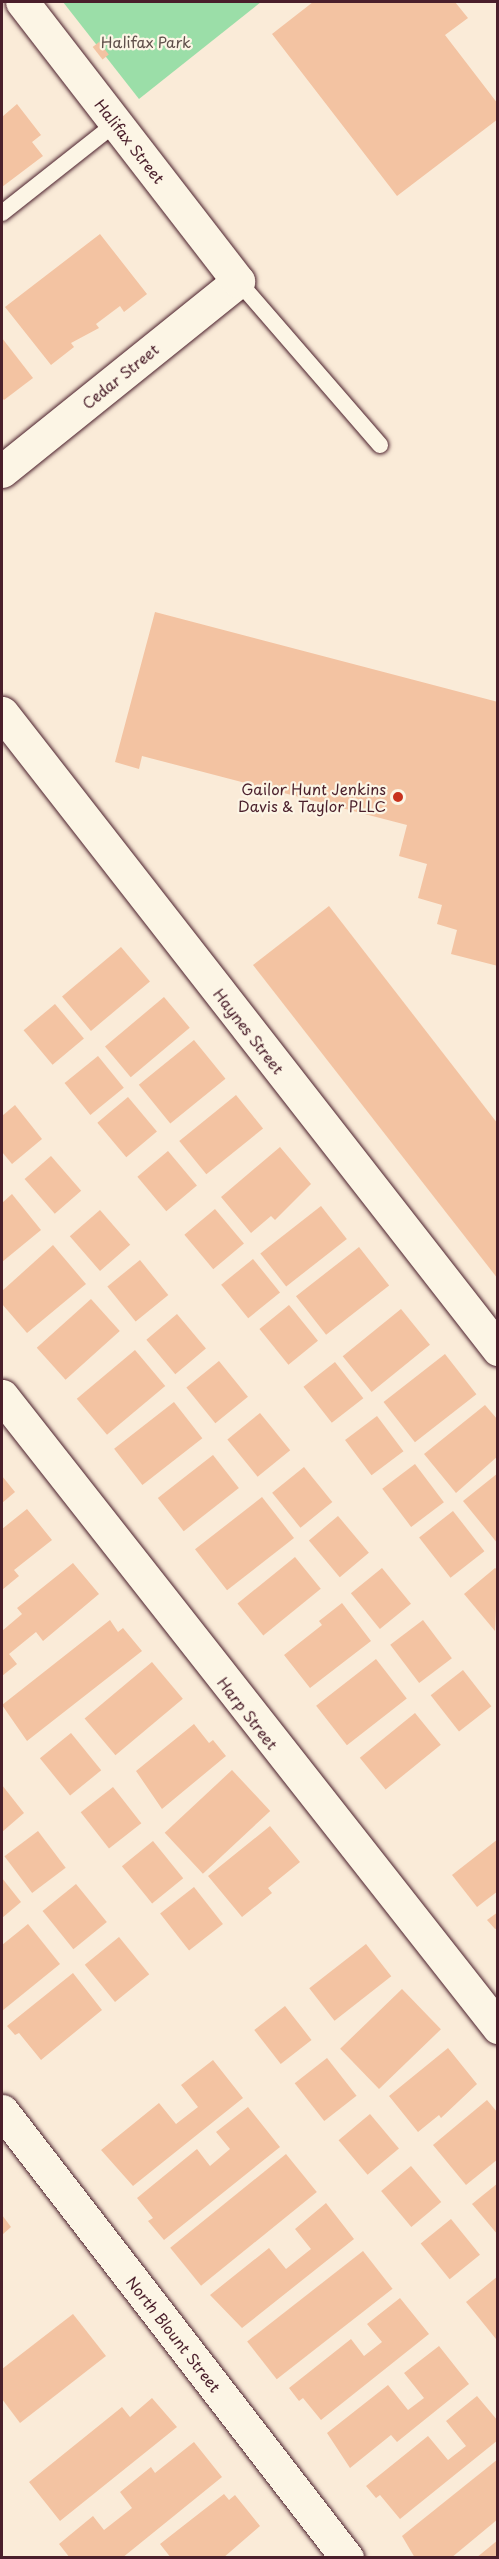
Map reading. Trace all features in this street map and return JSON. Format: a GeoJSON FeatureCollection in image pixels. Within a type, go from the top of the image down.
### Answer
{"type":"FeatureCollection","features":[{"type":"Feature","properties":{"kind":"street","name":"Halifax Street"},"geometry":{"type":"LineString","coordinates":[[22,2],[238,281]]}},
{"type":"Feature","properties":{"kind":"street","name":"Cedar Street"},"geometry":{"type":"LineString","coordinates":[[2,471],[238,281]]}},
{"type":"Feature","properties":{"kind":"street","name":"Haynes Street"},"geometry":{"type":"LineString","coordinates":[[2,713],[498,1349]]}},
{"type":"Feature","properties":{"kind":"street","name":"Harp Street"},"geometry":{"type":"LineString","coordinates":[[2,1396],[498,2027]]}},
{"type":"Feature","properties":{"kind":"street","name":"North Blount Street"},"geometry":{"type":"LineString","coordinates":[[2,2111],[347,2558]]}},
{"type":"Feature","properties":{"kind":"lane"},"geometry":{"type":"LineString","coordinates":[[2,213],[116,123]]}},
{"type":"Feature","properties":{"kind":"lane"},"geometry":{"type":"LineString","coordinates":[[238,281],[380,445]]}},
{"type":"Feature","properties":{"kind":"green space","name":"Halifax Park"},"geometry":{"type":"Polygon","coordinates":[[[63,2],[261,2],[139,99],[63,2]]]}},
{"type":"Feature","properties":{"kind":"building"},"geometry":{"type":"Polygon","coordinates":[[[313,2],[455,2],[468,18],[445,35],[498,104],[498,119],[397,196],[272,34],[313,2]]]}},
{"type":"Feature","properties":{"kind":"building"},"geometry":{"type":"Polygon","coordinates":[[[99,42],[109,55],[103,60],[93,47],[99,42]]]}},
{"type":"Feature","properties":{"kind":"building"},"geometry":{"type":"Polygon","coordinates":[[[17,104],[41,135],[32,142],[43,156],[2,187],[2,117],[17,104]]]}},
{"type":"Feature","properties":{"kind":"building"},"geometry":{"type":"Polygon","coordinates":[[[100,234],[147,294],[124,312],[120,306],[96,324],[99,328],[71,343],[74,347],[51,365],[5,307],[100,234]]]}},
{"type":"Feature","properties":{"kind":"building"},"geometry":{"type":"Polygon","coordinates":[[[2,338],[33,378],[4,400],[2,398],[2,338]]]}},
{"type":"Feature","properties":{"kind":"building","name":"Gailor Hunt Jenkins Davis & Taylor PLLC"},"geometry":{"type":"Polygon","coordinates":[[[155,612],[498,702],[498,966],[451,954],[457,930],[437,924],[442,905],[418,898],[427,864],[399,856],[407,825],[142,756],[139,769],[115,762],[155,612]]]}},
{"type":"Feature","properties":{"kind":"building"},"geometry":{"type":"Polygon","coordinates":[[[329,906],[498,1124],[498,1279],[253,965],[329,906]]]}},
{"type":"Feature","properties":{"kind":"building"},"geometry":{"type":"Polygon","coordinates":[[[121,947],[150,981],[91,1031],[62,996],[121,947]]]}},
{"type":"Feature","properties":{"kind":"building"},"geometry":{"type":"Polygon","coordinates":[[[164,997],[190,1028],[131,1077],[105,1046],[164,997]]]}},
{"type":"Feature","properties":{"kind":"building"},"geometry":{"type":"Polygon","coordinates":[[[55,1004],[84,1038],[53,1065],[24,1030],[55,1004]]]}},
{"type":"Feature","properties":{"kind":"building"},"geometry":{"type":"Polygon","coordinates":[[[194,1040],[225,1079],[170,1124],[139,1085],[194,1040]]]}},
{"type":"Feature","properties":{"kind":"building"},"geometry":{"type":"Polygon","coordinates":[[[98,1056],[124,1088],[90,1115],[65,1083],[98,1056]]]}},
{"type":"Feature","properties":{"kind":"building"},"geometry":{"type":"Polygon","coordinates":[[[236,1095],[263,1128],[206,1174],[179,1141],[236,1095]]]}},
{"type":"Feature","properties":{"kind":"building"},"geometry":{"type":"Polygon","coordinates":[[[128,1097],[157,1131],[126,1157],[97,1123],[128,1097]]]}},
{"type":"Feature","properties":{"kind":"building"},"geometry":{"type":"Polygon","coordinates":[[[15,1105],[42,1139],[12,1164],[2,1152],[2,1116],[15,1105]]]}},
{"type":"Feature","properties":{"kind":"building"},"geometry":{"type":"Polygon","coordinates":[[[280,1147],[311,1184],[275,1220],[271,1216],[251,1233],[221,1197],[280,1147]]]}},
{"type":"Feature","properties":{"kind":"building"},"geometry":{"type":"Polygon","coordinates":[[[168,1151],[197,1185],[166,1211],[137,1177],[168,1151]]]}},
{"type":"Feature","properties":{"kind":"building"},"geometry":{"type":"Polygon","coordinates":[[[51,1156],[81,1191],[55,1214],[25,1179],[51,1156]]]}},
{"type":"Feature","properties":{"kind":"building"},"geometry":{"type":"Polygon","coordinates":[[[12,1194],[41,1230],[2,1262],[2,1203],[12,1194]]]}},
{"type":"Feature","properties":{"kind":"building"},"geometry":{"type":"Polygon","coordinates":[[[321,1206],[347,1239],[286,1287],[260,1253],[321,1206]]]}},
{"type":"Feature","properties":{"kind":"building"},"geometry":{"type":"Polygon","coordinates":[[[215,1209],[244,1243],[213,1269],[184,1235],[215,1209]]]}},
{"type":"Feature","properties":{"kind":"building"},"geometry":{"type":"Polygon","coordinates":[[[100,1210],[130,1245],[100,1271],[70,1236],[100,1210]]]}},
{"type":"Feature","properties":{"kind":"building"},"geometry":{"type":"Polygon","coordinates":[[[53,1245],[86,1284],[27,1333],[2,1304],[2,1291],[53,1245]]]}},
{"type":"Feature","properties":{"kind":"building"},"geometry":{"type":"Polygon","coordinates":[[[359,1247],[389,1286],[326,1335],[296,1296],[359,1247]]]}},
{"type":"Feature","properties":{"kind":"building"},"geometry":{"type":"Polygon","coordinates":[[[253,1259],[280,1292],[248,1318],[221,1285],[253,1259]]]}},
{"type":"Feature","properties":{"kind":"building"},"geometry":{"type":"Polygon","coordinates":[[[140,1260],[168,1295],[136,1321],[107,1286],[140,1260]]]}},
{"type":"Feature","properties":{"kind":"building"},"geometry":{"type":"Polygon","coordinates":[[[91,1299],[120,1331],[66,1380],[37,1348],[91,1299]]]}},
{"type":"Feature","properties":{"kind":"building"},"geometry":{"type":"Polygon","coordinates":[[[289,1305],[318,1341],[288,1365],[259,1329],[289,1305]]]}},
{"type":"Feature","properties":{"kind":"building"},"geometry":{"type":"Polygon","coordinates":[[[401,1309],[430,1345],[372,1392],[343,1356],[401,1309]]]}},
{"type":"Feature","properties":{"kind":"building"},"geometry":{"type":"Polygon","coordinates":[[[177,1314],[206,1348],[175,1374],[146,1340],[177,1314]]]}},
{"type":"Feature","properties":{"kind":"building"},"geometry":{"type":"Polygon","coordinates":[[[135,1350],[165,1386],[107,1435],[77,1399],[135,1350]]]}},
{"type":"Feature","properties":{"kind":"building"},"geometry":{"type":"Polygon","coordinates":[[[445,1354],[476,1394],[415,1442],[384,1402],[445,1354]]]}},
{"type":"Feature","properties":{"kind":"building"},"geometry":{"type":"Polygon","coordinates":[[[219,1361],[248,1397],[215,1423],[186,1387],[219,1361]]]}},
{"type":"Feature","properties":{"kind":"building"},"geometry":{"type":"Polygon","coordinates":[[[335,1362],[363,1398],[332,1423],[303,1387],[335,1362]]]}},
{"type":"Feature","properties":{"kind":"building"},"geometry":{"type":"Polygon","coordinates":[[[174,1402],[202,1438],[142,1485],[114,1449],[174,1402]]]}},
{"type":"Feature","properties":{"kind":"building"},"geometry":{"type":"Polygon","coordinates":[[[485,1405],[498,1420],[498,1456],[456,1493],[424,1454],[485,1405]]]}},
{"type":"Feature","properties":{"kind":"building"},"geometry":{"type":"Polygon","coordinates":[[[260,1413],[290,1450],[258,1477],[227,1439],[260,1413]]]}},
{"type":"Feature","properties":{"kind":"building"},"geometry":{"type":"Polygon","coordinates":[[[377,1416],[403,1451],[372,1475],[345,1440],[377,1416]]]}},
{"type":"Feature","properties":{"kind":"building"},"geometry":{"type":"Polygon","coordinates":[[[213,1455],[239,1488],[184,1531],[158,1498],[213,1455]]]}},
{"type":"Feature","properties":{"kind":"building"},"geometry":{"type":"Polygon","coordinates":[[[415,1464],[444,1502],[411,1527],[382,1489],[415,1464]]]}},
{"type":"Feature","properties":{"kind":"building"},"geometry":{"type":"Polygon","coordinates":[[[304,1467],[332,1502],[300,1528],[272,1493],[304,1467]]]}},
{"type":"Feature","properties":{"kind":"building"},"geometry":{"type":"Polygon","coordinates":[[[498,1473],[498,1544],[463,1501],[498,1473]]]}},
{"type":"Feature","properties":{"kind":"building"},"geometry":{"type":"Polygon","coordinates":[[[2,1476],[15,1492],[2,1503],[2,1476]]]}},
{"type":"Feature","properties":{"kind":"building"},"geometry":{"type":"Polygon","coordinates":[[[262,1497],[294,1538],[227,1590],[195,1549],[262,1497]]]}},
{"type":"Feature","properties":{"kind":"building"},"geometry":{"type":"Polygon","coordinates":[[[27,1509],[52,1540],[14,1570],[19,1576],[2,1590],[2,1529],[27,1509]]]}},
{"type":"Feature","properties":{"kind":"building"},"geometry":{"type":"Polygon","coordinates":[[[453,1511],[484,1551],[451,1578],[419,1537],[453,1511]]]}},
{"type":"Feature","properties":{"kind":"building"},"geometry":{"type":"Polygon","coordinates":[[[338,1516],[369,1553],[340,1577],[309,1540],[338,1516]]]}},
{"type":"Feature","properties":{"kind":"building"},"geometry":{"type":"Polygon","coordinates":[[[295,1557],[321,1589],[263,1635],[237,1604],[295,1557]]]}},
{"type":"Feature","properties":{"kind":"building"},"geometry":{"type":"Polygon","coordinates":[[[73,1563],[99,1594],[43,1641],[36,1632],[9,1654],[17,1664],[2,1676],[2,1631],[22,1614],[17,1608],[73,1563]]]}},
{"type":"Feature","properties":{"kind":"building"},"geometry":{"type":"Polygon","coordinates":[[[382,1568],[411,1604],[380,1629],[351,1593],[382,1568]]]}},
{"type":"Feature","properties":{"kind":"building"},"geometry":{"type":"Polygon","coordinates":[[[495,1568],[498,1570],[495,1631],[464,1594],[495,1568]]]}},
{"type":"Feature","properties":{"kind":"building"},"geometry":{"type":"Polygon","coordinates":[[[342,1603],[371,1641],[310,1688],[284,1655],[322,1625],[319,1621],[342,1603]]]}},
{"type":"Feature","properties":{"kind":"building"},"geometry":{"type":"Polygon","coordinates":[[[110,1620],[118,1632],[123,1628],[142,1651],[27,1741],[2,1705],[110,1620]]]}},
{"type":"Feature","properties":{"kind":"building"},"geometry":{"type":"Polygon","coordinates":[[[423,1620],[452,1658],[419,1683],[390,1645],[423,1620]]]}},
{"type":"Feature","properties":{"kind":"building"},"geometry":{"type":"Polygon","coordinates":[[[376,1659],[407,1698],[347,1745],[316,1706],[376,1659]]]}},
{"type":"Feature","properties":{"kind":"building"},"geometry":{"type":"Polygon","coordinates":[[[152,1662],[183,1699],[115,1755],[85,1719],[152,1662]]]}},
{"type":"Feature","properties":{"kind":"building"},"geometry":{"type":"Polygon","coordinates":[[[463,1670],[491,1706],[459,1731],[431,1695],[463,1670]]]}},
{"type":"Feature","properties":{"kind":"building"},"geometry":{"type":"Polygon","coordinates":[[[415,1713],[441,1745],[386,1790],[360,1758],[415,1713]]]}},
{"type":"Feature","properties":{"kind":"building"},"geometry":{"type":"Polygon","coordinates":[[[194,1724],[209,1743],[213,1740],[226,1756],[162,1809],[136,1771],[194,1724]]]}},
{"type":"Feature","properties":{"kind":"building"},"geometry":{"type":"Polygon","coordinates":[[[71,1733],[101,1770],[70,1795],[40,1758],[71,1733]]]}},
{"type":"Feature","properties":{"kind":"building"},"geometry":{"type":"Polygon","coordinates":[[[232,1770],[270,1811],[203,1874],[165,1833],[232,1770]]]}},
{"type":"Feature","properties":{"kind":"building"},"geometry":{"type":"Polygon","coordinates":[[[2,1785],[24,1813],[2,1832],[2,1785]]]}},
{"type":"Feature","properties":{"kind":"building"},"geometry":{"type":"Polygon","coordinates":[[[113,1787],[141,1823],[109,1848],[81,1812],[113,1787]]]}},
{"type":"Feature","properties":{"kind":"building"},"geometry":{"type":"Polygon","coordinates":[[[270,1826],[300,1862],[268,1888],[272,1893],[242,1917],[208,1876],[270,1826]]]}},
{"type":"Feature","properties":{"kind":"building"},"geometry":{"type":"Polygon","coordinates":[[[38,1831],[66,1868],[32,1893],[4,1856],[38,1831]]]}},
{"type":"Feature","properties":{"kind":"building"},"geometry":{"type":"Polygon","coordinates":[[[498,1839],[498,1891],[477,1907],[452,1875],[498,1839]]]}},
{"type":"Feature","properties":{"kind":"building"},"geometry":{"type":"Polygon","coordinates":[[[153,1841],[183,1878],[152,1903],[122,1866],[153,1841]]]}},
{"type":"Feature","properties":{"kind":"building"},"geometry":{"type":"Polygon","coordinates":[[[2,1878],[21,1902],[2,1918],[2,1878]]]}},
{"type":"Feature","properties":{"kind":"building"},"geometry":{"type":"Polygon","coordinates":[[[76,1884],[107,1922],[73,1949],[43,1911],[76,1884]]]}},
{"type":"Feature","properties":{"kind":"building"},"geometry":{"type":"Polygon","coordinates":[[[194,1887],[223,1924],[189,1951],[160,1913],[194,1887]]]}},
{"type":"Feature","properties":{"kind":"building"},"geometry":{"type":"Polygon","coordinates":[[[498,1912],[498,1928],[495,1929],[487,1920],[498,1912]]]}},
{"type":"Feature","properties":{"kind":"building"},"geometry":{"type":"Polygon","coordinates":[[[28,1924],[60,1964],[2,2011],[2,1945],[28,1924]]]}},
{"type":"Feature","properties":{"kind":"building"},"geometry":{"type":"Polygon","coordinates":[[[119,1937],[149,1974],[115,2002],[85,1965],[119,1937]]]}},
{"type":"Feature","properties":{"kind":"building"},"geometry":{"type":"Polygon","coordinates":[[[366,1944],[391,1976],[335,2021],[309,1988],[366,1944]]]}},
{"type":"Feature","properties":{"kind":"building"},"geometry":{"type":"Polygon","coordinates":[[[73,1973],[102,2010],[41,2060],[19,2033],[15,2035],[7,2026],[73,1973]]]}},
{"type":"Feature","properties":{"kind":"building"},"geometry":{"type":"Polygon","coordinates":[[[402,1989],[441,2029],[379,2089],[340,2049],[402,1989]]]}},
{"type":"Feature","properties":{"kind":"building"},"geometry":{"type":"Polygon","coordinates":[[[285,2006],[311,2040],[281,2064],[254,2030],[285,2006]]]}},
{"type":"Feature","properties":{"kind":"building"},"geometry":{"type":"Polygon","coordinates":[[[448,2048],[477,2084],[441,2118],[439,2115],[418,2132],[389,2096],[448,2048]]]}},
{"type":"Feature","properties":{"kind":"building"},"geometry":{"type":"Polygon","coordinates":[[[327,2058],[357,2096],[324,2121],[295,2083],[327,2058]]]}},
{"type":"Feature","properties":{"kind":"building"},"geometry":{"type":"Polygon","coordinates":[[[213,2060],[243,2098],[133,2186],[101,2150],[159,2103],[176,2124],[198,2107],[181,2085],[213,2060]]]}},
{"type":"Feature","properties":{"kind":"building"},"geometry":{"type":"Polygon","coordinates":[[[487,2100],[498,2113],[498,2159],[466,2185],[433,2145],[487,2100]]]}},
{"type":"Feature","properties":{"kind":"building"},"geometry":{"type":"Polygon","coordinates":[[[248,2107],[280,2147],[164,2240],[148,2221],[153,2218],[137,2198],[197,2149],[210,2166],[230,2149],[216,2132],[248,2107]]]}},
{"type":"Feature","properties":{"kind":"building"},"geometry":{"type":"Polygon","coordinates":[[[370,2114],[399,2148],[368,2175],[339,2140],[370,2114]]]}},
{"type":"Feature","properties":{"kind":"building"},"geometry":{"type":"Polygon","coordinates":[[[286,2154],[317,2192],[201,2286],[170,2248],[286,2154]]]}},
{"type":"Feature","properties":{"kind":"building"},"geometry":{"type":"Polygon","coordinates":[[[411,2166],[441,2202],[411,2227],[381,2191],[411,2166]]]}},
{"type":"Feature","properties":{"kind":"building"},"geometry":{"type":"Polygon","coordinates":[[[498,2183],[498,2235],[472,2204],[498,2183]]]}},
{"type":"Feature","properties":{"kind":"building"},"geometry":{"type":"Polygon","coordinates":[[[326,2203],[354,2239],[242,2328],[210,2295],[269,2248],[286,2269],[311,2249],[295,2229],[326,2203]]]}},
{"type":"Feature","properties":{"kind":"building"},"geometry":{"type":"Polygon","coordinates":[[[2,2215],[11,2227],[2,2235],[2,2215]]]}},
{"type":"Feature","properties":{"kind":"building"},"geometry":{"type":"Polygon","coordinates":[[[451,2219],[480,2255],[450,2279],[421,2244],[451,2219]]]}},
{"type":"Feature","properties":{"kind":"building"},"geometry":{"type":"Polygon","coordinates":[[[363,2251],[393,2289],[277,2379],[247,2342],[363,2251]]]}},
{"type":"Feature","properties":{"kind":"building"},"geometry":{"type":"Polygon","coordinates":[[[498,2276],[498,2337],[496,2339],[466,2302],[498,2276]]]}},
{"type":"Feature","properties":{"kind":"building"},"geometry":{"type":"Polygon","coordinates":[[[400,2298],[429,2334],[321,2420],[303,2398],[299,2401],[289,2388],[351,2339],[364,2356],[382,2342],[367,2324],[400,2298]]]}},
{"type":"Feature","properties":{"kind":"building"},"geometry":{"type":"Polygon","coordinates":[[[73,2314],[106,2356],[20,2423],[2,2399],[2,2369],[73,2314]]]}},
{"type":"Feature","properties":{"kind":"building"},"geometry":{"type":"Polygon","coordinates":[[[439,2346],[469,2384],[397,2442],[391,2435],[350,2468],[327,2433],[388,2385],[408,2410],[424,2398],[404,2373],[439,2346]]]}},
{"type":"Feature","properties":{"kind":"building"},"geometry":{"type":"Polygon","coordinates":[[[477,2396],[498,2421],[498,2440],[400,2519],[380,2495],[376,2498],[366,2486],[428,2436],[448,2460],[466,2446],[446,2421],[477,2396]]]}},
{"type":"Feature","properties":{"kind":"building"},"geometry":{"type":"Polygon","coordinates":[[[152,2398],[177,2427],[60,2521],[29,2482],[122,2407],[130,2417],[152,2398]]]}},
{"type":"Feature","properties":{"kind":"building"},"geometry":{"type":"Polygon","coordinates":[[[194,2442],[222,2477],[122,2558],[70,2558],[59,2544],[93,2516],[104,2530],[132,2508],[120,2492],[151,2467],[155,2473],[194,2442]]]}},
{"type":"Feature","properties":{"kind":"building"},"geometry":{"type":"Polygon","coordinates":[[[498,2459],[498,2519],[451,2558],[415,2558],[402,2536],[498,2459]]]}},
{"type":"Feature","properties":{"kind":"building"},"geometry":{"type":"Polygon","coordinates":[[[224,2494],[229,2500],[235,2495],[260,2526],[223,2558],[171,2558],[160,2544],[224,2494]]]}},
{"type":"Feature","properties":{"kind":"building"},"geometry":{"type":"Polygon","coordinates":[[[498,2540],[498,2558],[476,2558],[498,2540]]]}},
{"type":"Feature","properties":{"kind":"place","name":"Gailor Hunt Jenkins Davis & Taylor PLLC"},"geometry":{"type":"Point","coordinates":[398,797]}}]}
